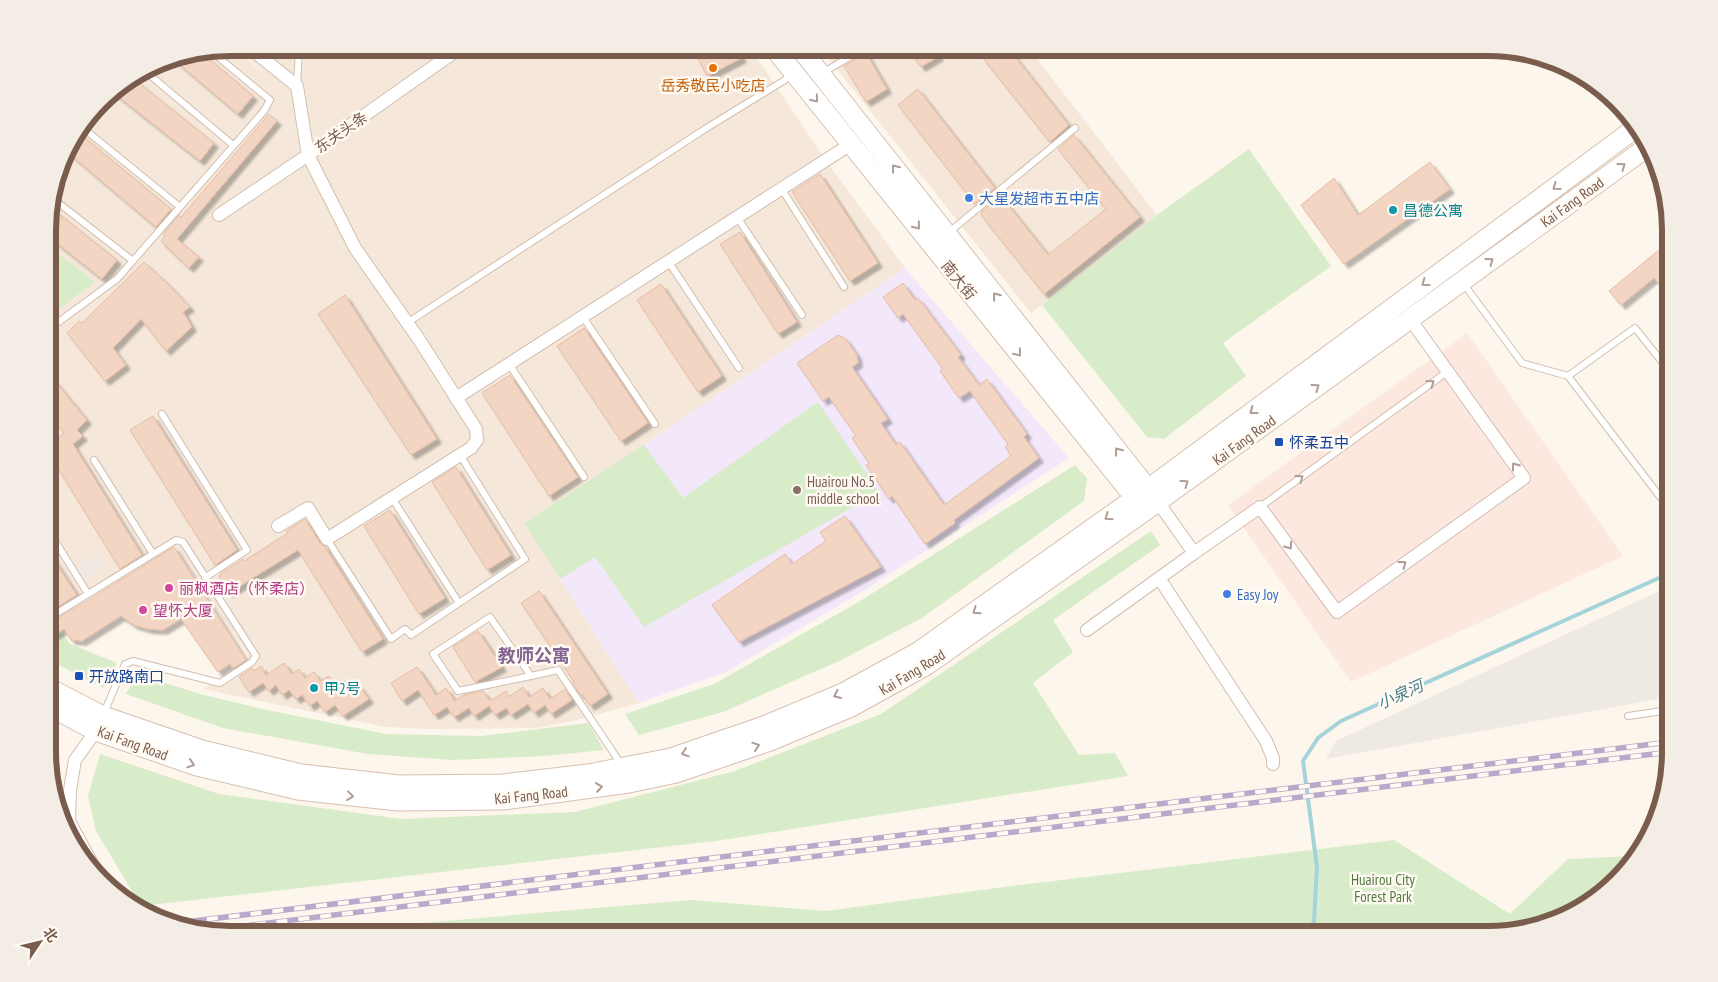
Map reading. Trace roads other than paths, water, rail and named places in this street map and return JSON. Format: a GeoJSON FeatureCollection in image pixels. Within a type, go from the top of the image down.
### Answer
{"type":"FeatureCollection","features":[{"type":"Feature","properties":{"kind":"main road","name":"南大街"},"geometry":{"type":"LineString","coordinates":[[781,57],[850,144],[1147,500]]}},
{"type":"Feature","properties":{"kind":"main road","name":"南大街"},"geometry":{"type":"LineString","coordinates":[[807,57],[947,234],[1147,500]]}},
{"type":"Feature","properties":{"kind":"main road","name":"Kai Fang Road"},"geometry":{"type":"LineString","coordinates":[[56,693],[100,723],[197,766],[298,790],[398,801],[503,800],[630,783],[676,773],[770,741],[851,707],[927,665],[1631,132]]}},
{"type":"Feature","properties":{"kind":"main road","name":"Kai Fang Road"},"geometry":{"type":"LineString","coordinates":[[56,708],[100,723],[292,772],[399,785],[502,784],[588,774],[671,758],[755,729],[844,693],[918,652],[1147,500],[1410,319],[1642,151]]}},
{"type":"Feature","properties":{"kind":"street"},"geometry":{"type":"LineString","coordinates":[[261,57],[297,86],[308,155],[355,248],[407,323],[476,429],[477,440],[471,448],[327,539],[308,508],[278,526]]}},
{"type":"Feature","properties":{"kind":"street","name":"东关头条"},"geometry":{"type":"LineString","coordinates":[[219,214],[308,155],[447,57]]}},
{"type":"Feature","properties":{"kind":"street"},"geometry":{"type":"LineString","coordinates":[[456,398],[850,144]]}},
{"type":"Feature","properties":{"kind":"street"},"geometry":{"type":"LineString","coordinates":[[1087,630],[1260,507],[1337,612],[1524,478],[1410,319]]}},
{"type":"Feature","properties":{"kind":"street"},"geometry":{"type":"LineString","coordinates":[[1147,500],[1194,553]]}},
{"type":"Feature","properties":{"kind":"street"},"geometry":{"type":"LineString","coordinates":[[1159,578],[1266,740],[1273,758],[1273,764]]}},
{"type":"Feature","properties":{"kind":"street"},"geometry":{"type":"LineString","coordinates":[[69,818],[70,790],[75,760],[100,723]]}},
{"type":"Feature","properties":{"kind":"lane"},"geometry":{"type":"LineString","coordinates":[[56,324],[117,279],[264,111],[270,100],[218,57]]}},
{"type":"Feature","properties":{"kind":"lane"},"geometry":{"type":"LineString","coordinates":[[297,86],[299,57]]}},
{"type":"Feature","properties":{"kind":"lane"},"geometry":{"type":"LineString","coordinates":[[821,74],[851,57]]}},
{"type":"Feature","properties":{"kind":"lane"},"geometry":{"type":"LineString","coordinates":[[407,323],[697,134],[794,74]]}},
{"type":"Feature","properties":{"kind":"lane"},"geometry":{"type":"LineString","coordinates":[[151,76],[233,145]]}},
{"type":"Feature","properties":{"kind":"lane"},"geometry":{"type":"LineString","coordinates":[[947,234],[1074,128]]}},
{"type":"Feature","properties":{"kind":"lane"},"geometry":{"type":"LineString","coordinates":[[87,131],[180,207]]}},
{"type":"Feature","properties":{"kind":"lane"},"geometry":{"type":"LineString","coordinates":[[781,188],[844,287]]}},
{"type":"Feature","properties":{"kind":"lane"},"geometry":{"type":"LineString","coordinates":[[59,203],[133,261]]}},
{"type":"Feature","properties":{"kind":"lane"},"geometry":{"type":"LineString","coordinates":[[738,217],[802,315]]}},
{"type":"Feature","properties":{"kind":"lane"},"geometry":{"type":"LineString","coordinates":[[668,261],[739,368]]}},
{"type":"Feature","properties":{"kind":"lane"},"geometry":{"type":"LineString","coordinates":[[1462,282],[1522,363],[1568,376],[1661,497]]}},
{"type":"Feature","properties":{"kind":"lane"},"geometry":{"type":"LineString","coordinates":[[583,316],[654,424]]}},
{"type":"Feature","properties":{"kind":"lane"},"geometry":{"type":"LineString","coordinates":[[1568,376],[1634,328],[1661,361]]}},
{"type":"Feature","properties":{"kind":"lane"},"geometry":{"type":"LineString","coordinates":[[509,364],[584,477]]}},
{"type":"Feature","properties":{"kind":"lane"},"geometry":{"type":"LineString","coordinates":[[1260,507],[1447,372]]}},
{"type":"Feature","properties":{"kind":"lane"},"geometry":{"type":"LineString","coordinates":[[162,414],[247,550],[206,577]]}},
{"type":"Feature","properties":{"kind":"lane"},"geometry":{"type":"LineString","coordinates":[[327,539],[391,639],[405,629],[410,635],[524,559],[460,455]]}},
{"type":"Feature","properties":{"kind":"lane"},"geometry":{"type":"LineString","coordinates":[[94,460],[153,554]]}},
{"type":"Feature","properties":{"kind":"lane"},"geometry":{"type":"LineString","coordinates":[[392,498],[460,603]]}},
{"type":"Feature","properties":{"kind":"lane"},"geometry":{"type":"LineString","coordinates":[[56,614],[176,540],[183,542],[256,656],[252,662],[220,683],[133,661],[125,664],[100,723]]}},
{"type":"Feature","properties":{"kind":"lane"},"geometry":{"type":"LineString","coordinates":[[56,542],[88,594]]}},
{"type":"Feature","properties":{"kind":"lane"},"geometry":{"type":"LineString","coordinates":[[531,676],[490,617],[433,654],[458,691],[531,676],[558,670],[624,767]]}},
{"type":"Feature","properties":{"kind":"lane"},"geometry":{"type":"LineString","coordinates":[[1628,716],[1661,711]]}},
{"type":"Feature","properties":{"kind":"waterway","name":"小泉河"},"geometry":{"type":"LineString","coordinates":[[1312,925],[1314,921],[1317,867],[1303,761],[1318,738],[1341,721],[1661,577]]}},
{"type":"Feature","properties":{"kind":"railway"},"geometry":{"type":"LineString","coordinates":[[192,921],[1661,743]]}},
{"type":"Feature","properties":{"kind":"railway"},"geometry":{"type":"LineString","coordinates":[[244,926],[1661,753]]}},
{"type":"Feature","properties":{"kind":"place","name":"岳秀敬民小吃店"},"geometry":{"type":"Point","coordinates":[713,68]}},
{"type":"Feature","properties":{"kind":"place","name":"大星发超市五中店"},"geometry":{"type":"Point","coordinates":[969,198]}},
{"type":"Feature","properties":{"kind":"place","name":"昌德公寓"},"geometry":{"type":"Point","coordinates":[1393,210]}},
{"type":"Feature","properties":{"kind":"place","name":"怀柔五中"},"geometry":{"type":"Point","coordinates":[1279,442]}},
{"type":"Feature","properties":{"kind":"place","name":"Huairou No.5 middle school"},"geometry":{"type":"Point","coordinates":[797,490]}},
{"type":"Feature","properties":{"kind":"place","name":"丽枫酒店（怀柔店）"},"geometry":{"type":"Point","coordinates":[169,588]}},
{"type":"Feature","properties":{"kind":"place","name":"Easy Joy"},"geometry":{"type":"Point","coordinates":[1227,594]}},
{"type":"Feature","properties":{"kind":"place","name":"望怀大厦"},"geometry":{"type":"Point","coordinates":[143,610]}},
{"type":"Feature","properties":{"kind":"place","name":"开放路南口"},"geometry":{"type":"Point","coordinates":[79,676]}},
{"type":"Feature","properties":{"kind":"place","name":"甲2号"},"geometry":{"type":"Point","coordinates":[314,688]}},
{"type":"Feature","properties":{"kind":"district","name":"教师公寓"},"geometry":{"type":"Point","coordinates":[534,655]}},
{"type":"Feature","properties":{"kind":"park label","name":"Huairou City Forest Park"},"geometry":{"type":"Point","coordinates":[1383,888]}}]}
